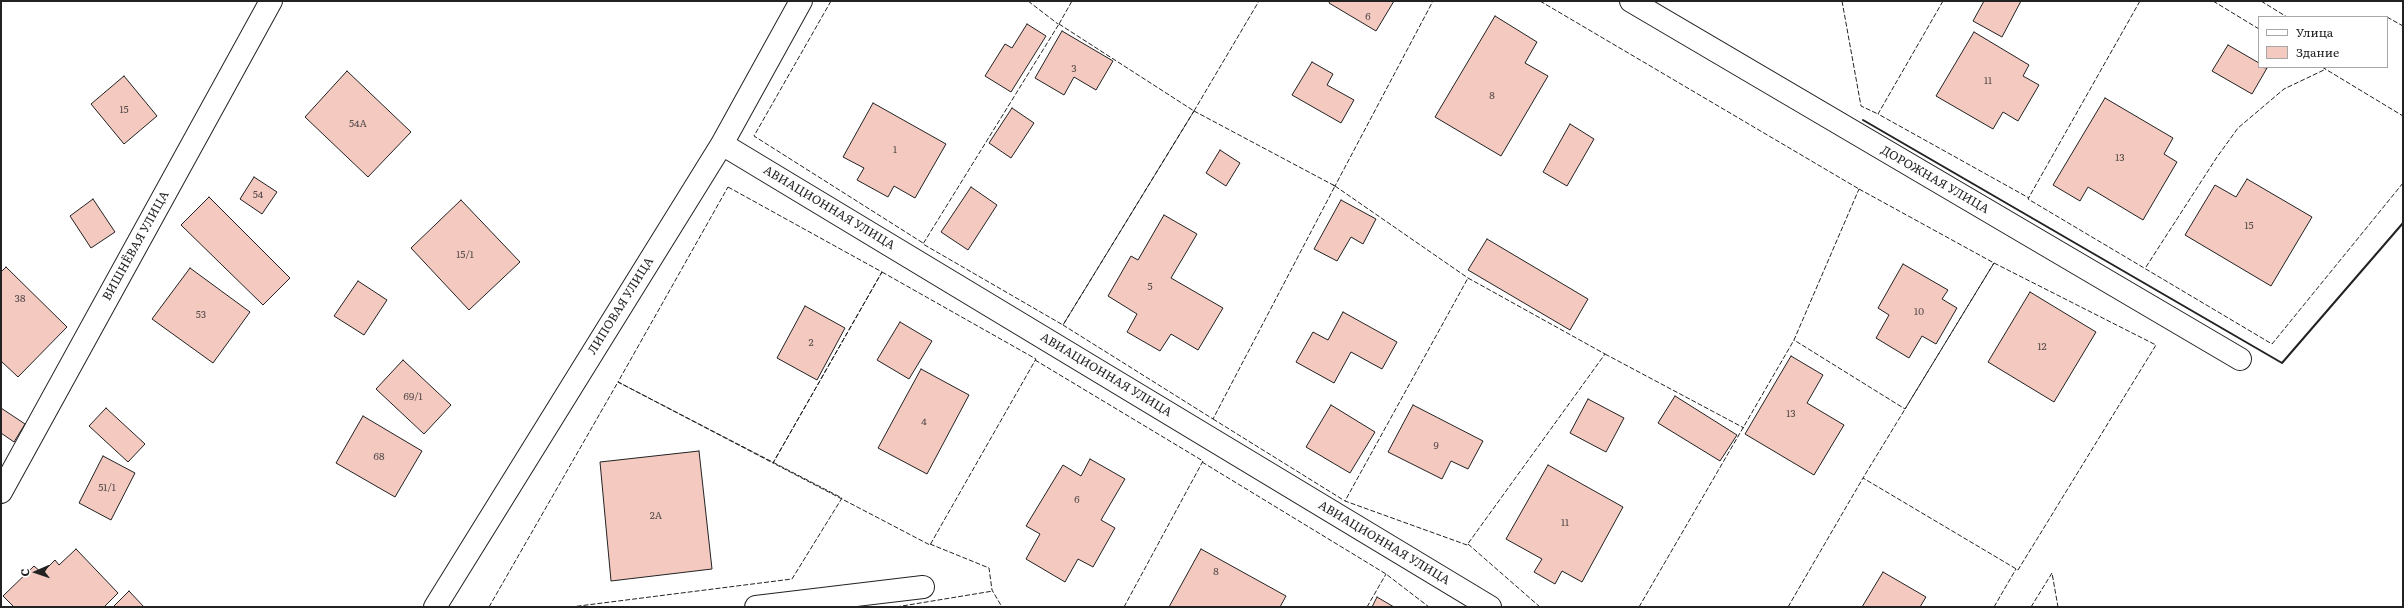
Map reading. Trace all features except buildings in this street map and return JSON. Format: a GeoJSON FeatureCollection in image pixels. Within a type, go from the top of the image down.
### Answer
{"type":"FeatureCollection","features":[{"type":"Feature","properties":{"kind":"street","name":"ВИШНЁВАЯ УЛИЦА"},"geometry":{"type":"LineString","coordinates":[[1,492],[271,1]]}},
{"type":"Feature","properties":{"kind":"street","name":"ЛИПОВАЯ УЛИЦА"},"geometry":{"type":"LineString","coordinates":[[435,607],[722,144],[801,1]]}},
{"type":"Feature","properties":{"kind":"street","name":"ДОРОЖНАЯ УЛИЦА"},"geometry":{"type":"LineString","coordinates":[[1631,1],[2240,359]]}},
{"type":"Feature","properties":{"kind":"street","name":"АВИАЦИОННАЯ УЛИЦА"},"geometry":{"type":"LineString","coordinates":[[722,144],[1490,607]]}},
{"type":"Feature","properties":{"kind":"street"},"geometry":{"type":"LineString","coordinates":[[756,607],[923,587]]}},
{"type":"Feature","properties":{"kind":"fence"},"geometry":{"type":"LineString","coordinates":[[831,1],[754,136],[923,243]]}},
{"type":"Feature","properties":{"kind":"fence"},"geometry":{"type":"LineString","coordinates":[[1028,1],[1058,24]]}},
{"type":"Feature","properties":{"kind":"fence"},"geometry":{"type":"LineString","coordinates":[[1059,24],[1072,1]]}},
{"type":"Feature","properties":{"kind":"fence"},"geometry":{"type":"LineString","coordinates":[[1194,111],[1259,1]]}},
{"type":"Feature","properties":{"kind":"fence"},"geometry":{"type":"LineString","coordinates":[[1333,185],[1335,186],[1433,1]]}},
{"type":"Feature","properties":{"kind":"fence"},"geometry":{"type":"LineString","coordinates":[[1540,1],[1859,189]]}},
{"type":"Feature","properties":{"kind":"fence"},"geometry":{"type":"LineString","coordinates":[[1842,1],[1861,106],[1878,114]]}},
{"type":"Feature","properties":{"kind":"fence"},"geometry":{"type":"LineString","coordinates":[[1943,1],[1878,114],[2029,198]]}},
{"type":"Feature","properties":{"kind":"fence"},"geometry":{"type":"LineString","coordinates":[[2140,1],[2028,199],[2272,344],[2403,183]]}},
{"type":"Feature","properties":{"kind":"fence"},"geometry":{"type":"LineString","coordinates":[[2213,1],[2258,28]]}},
{"type":"Feature","properties":{"kind":"fence"},"geometry":{"type":"LineString","coordinates":[[2261,1],[2285,16]]}},
{"type":"Feature","properties":{"kind":"fence"},"geometry":{"type":"LineString","coordinates":[[2388,18],[2403,26]]}},
{"type":"Feature","properties":{"kind":"fence"},"geometry":{"type":"LineString","coordinates":[[1059,24],[1194,111],[1063,325],[923,244],[1059,24]]}},
{"type":"Feature","properties":{"kind":"fence"},"geometry":{"type":"LineString","coordinates":[[2324,68],[2403,116]]}},
{"type":"Feature","properties":{"kind":"fence"},"geometry":{"type":"LineString","coordinates":[[2146,267],[2217,157],[2238,128],[2284,89],[2326,69]]}},
{"type":"Feature","properties":{"kind":"fence"},"geometry":{"type":"LineString","coordinates":[[1194,111],[1335,186],[1213,419],[1063,325],[1194,111]]}},
{"type":"Feature","properties":{"kind":"fence"},"geometry":{"type":"LineString","coordinates":[[1335,186],[1468,278]]}},
{"type":"Feature","properties":{"kind":"fence"},"geometry":{"type":"LineString","coordinates":[[728,187],[882,272],[773,463],[618,382],[728,187]]}},
{"type":"Feature","properties":{"kind":"fence"},"geometry":{"type":"LineString","coordinates":[[1859,189],[1994,263],[1905,409],[1794,340],[1859,189]]}},
{"type":"Feature","properties":{"kind":"fence"},"geometry":{"type":"LineString","coordinates":[[1994,263],[2156,345],[2018,570],[1863,478],[1994,263]]}},
{"type":"Feature","properties":{"kind":"fence"},"geometry":{"type":"LineString","coordinates":[[882,272],[1036,359],[930,545],[773,463],[882,272]]}},
{"type":"Feature","properties":{"kind":"fence"},"geometry":{"type":"LineString","coordinates":[[1468,278],[1605,354],[1467,545],[1345,501],[1468,278]]}},
{"type":"Feature","properties":{"kind":"fence"},"geometry":{"type":"LineString","coordinates":[[1639,607],[1794,340]]}},
{"type":"Feature","properties":{"kind":"fence"},"geometry":{"type":"LineString","coordinates":[[1605,354],[1744,428]]}},
{"type":"Feature","properties":{"kind":"fence"},"geometry":{"type":"LineString","coordinates":[[1035,360],[1203,461],[1124,607]]}},
{"type":"Feature","properties":{"kind":"fence"},"geometry":{"type":"LineString","coordinates":[[489,607],[618,382],[842,498],[792,579],[571,607]]}},
{"type":"Feature","properties":{"kind":"fence"},"geometry":{"type":"LineString","coordinates":[[1213,419],[1345,501]]}},
{"type":"Feature","properties":{"kind":"fence"},"geometry":{"type":"LineString","coordinates":[[1202,462],[1386,574],[1429,607]]}},
{"type":"Feature","properties":{"kind":"fence"},"geometry":{"type":"LineString","coordinates":[[1788,607],[1863,478]]}},
{"type":"Feature","properties":{"kind":"fence"},"geometry":{"type":"LineString","coordinates":[[930,544],[989,568],[992,590],[1002,607]]}},
{"type":"Feature","properties":{"kind":"fence"},"geometry":{"type":"LineString","coordinates":[[1468,544],[1540,607]]}},
{"type":"Feature","properties":{"kind":"fence"},"geometry":{"type":"LineString","coordinates":[[1994,607],[2016,569]]}},
{"type":"Feature","properties":{"kind":"fence"},"geometry":{"type":"LineString","coordinates":[[2031,607],[2052,573],[2058,607]]}},
{"type":"Feature","properties":{"kind":"fence"},"geometry":{"type":"LineString","coordinates":[[1367,607],[1386,574]]}},
{"type":"Feature","properties":{"kind":"fence"},"geometry":{"type":"LineString","coordinates":[[896,607],[993,591]]}},
{"type":"Feature","properties":{"kind":"wall"},"geometry":{"type":"LineString","coordinates":[[1863,120],[2282,363],[2403,223]]}}]}
